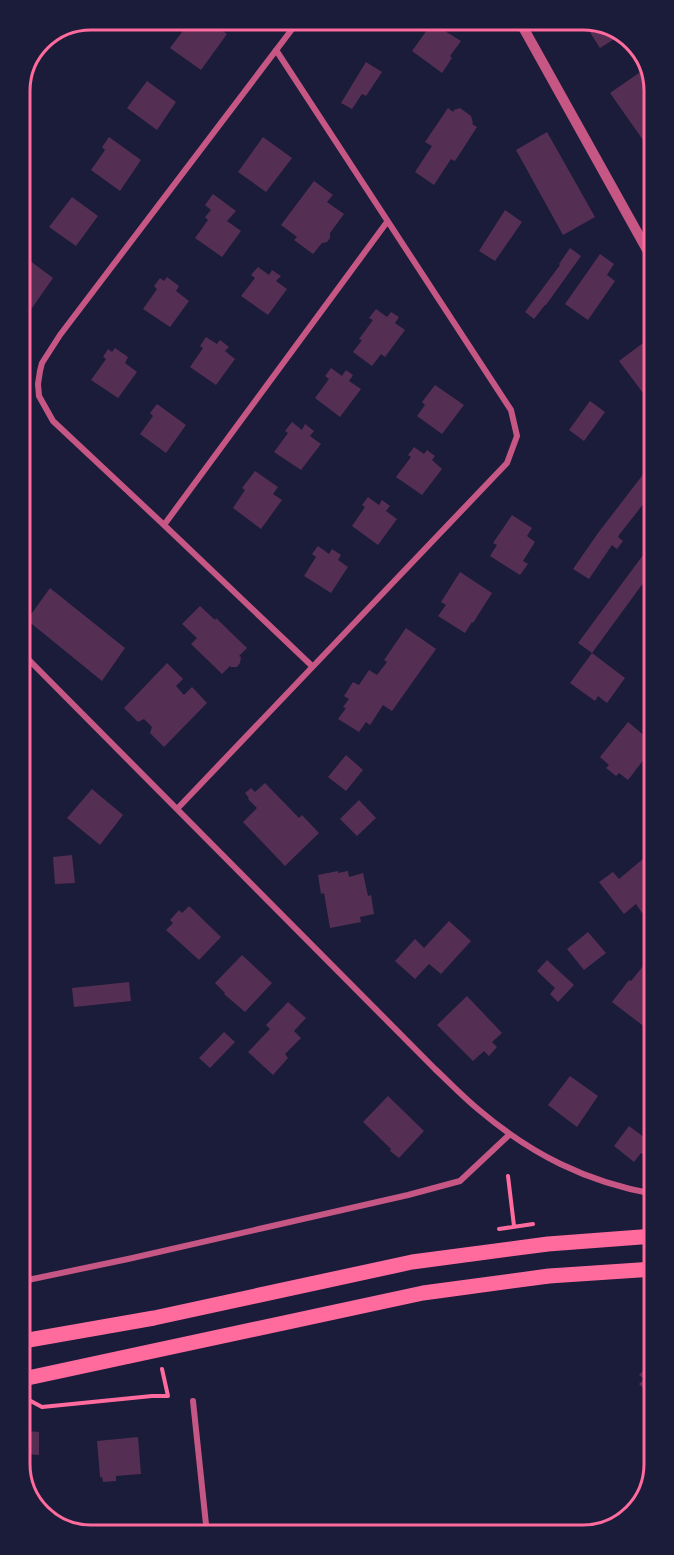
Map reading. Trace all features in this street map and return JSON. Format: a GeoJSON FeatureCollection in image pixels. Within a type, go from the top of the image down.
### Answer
{"type":"FeatureCollection","features":[{"type":"Feature","properties":{"kind":"main road"},"geometry":{"type":"LineString","coordinates":[[30,1340],[154,1318],[412,1262],[548,1244],[644,1237]]}},
{"type":"Feature","properties":{"kind":"main road"},"geometry":{"type":"LineString","coordinates":[[30,1377],[423,1293],[549,1276],[644,1270]]}},
{"type":"Feature","properties":{"kind":"street"},"geometry":{"type":"LineString","coordinates":[[291,30],[48,352],[39,371],[39,396],[53,421],[312,666]]}},
{"type":"Feature","properties":{"kind":"street"},"geometry":{"type":"LineString","coordinates":[[525,30],[644,244]]}},
{"type":"Feature","properties":{"kind":"street"},"geometry":{"type":"LineString","coordinates":[[177,809],[507,463],[518,436],[511,410],[276,50]]}},
{"type":"Feature","properties":{"kind":"street"},"geometry":{"type":"LineString","coordinates":[[164,525],[387,222]]}},
{"type":"Feature","properties":{"kind":"street"},"geometry":{"type":"LineString","coordinates":[[30,661],[477,1109],[509,1135],[559,1164],[594,1180],[644,1192]]}},
{"type":"Feature","properties":{"kind":"street"},"geometry":{"type":"LineString","coordinates":[[30,1279],[408,1195],[460,1180],[509,1135]]}},
{"type":"Feature","properties":{"kind":"street"},"geometry":{"type":"LineString","coordinates":[[193,1401],[206,1525]]}},
{"type":"Feature","properties":{"kind":"path"},"geometry":{"type":"LineString","coordinates":[[508,1176],[514,1226]]}},
{"type":"Feature","properties":{"kind":"path"},"geometry":{"type":"LineString","coordinates":[[30,1401],[42,1407],[51,1407],[168,1396],[162,1369]]}},
{"type":"Feature","properties":{"kind":"building"},"geometry":{"type":"Polygon","coordinates":[[[184,30],[221,30],[227,34],[201,70],[170,48],[184,30]]]}},
{"type":"Feature","properties":{"kind":"building"},"geometry":{"type":"Polygon","coordinates":[[[427,30],[443,30],[461,41],[450,56],[452,58],[442,73],[412,51],[427,30]]]}},
{"type":"Feature","properties":{"kind":"building"},"geometry":{"type":"Polygon","coordinates":[[[589,30],[614,39],[600,48],[589,30]]]}},
{"type":"Feature","properties":{"kind":"building"},"geometry":{"type":"Polygon","coordinates":[[[366,62],[382,72],[366,96],[362,94],[352,109],[341,103],[366,62]]]}},
{"type":"Feature","properties":{"kind":"building"},"geometry":{"type":"Polygon","coordinates":[[[641,72],[644,91],[643,140],[610,93],[641,72]]]}},
{"type":"Feature","properties":{"kind":"building"},"geometry":{"type":"Polygon","coordinates":[[[147,81],[176,102],[157,130],[127,108],[147,81]]]}},
{"type":"Feature","properties":{"kind":"building"},"geometry":{"type":"Polygon","coordinates":[[[448,108],[453,112],[460,108],[471,116],[472,124],[477,127],[455,161],[451,159],[434,185],[415,172],[432,146],[425,142],[448,108]]]}},
{"type":"Feature","properties":{"kind":"building"},"geometry":{"type":"Polygon","coordinates":[[[547,132],[595,217],[563,235],[516,150],[547,132]]]}},
{"type":"Feature","properties":{"kind":"building"},"geometry":{"type":"Polygon","coordinates":[[[109,137],[141,160],[120,191],[91,170],[105,150],[102,147],[109,137]]]}},
{"type":"Feature","properties":{"kind":"building"},"geometry":{"type":"Polygon","coordinates":[[[263,137],[292,158],[266,192],[238,172],[263,137]]]}},
{"type":"Feature","properties":{"kind":"building"},"geometry":{"type":"Polygon","coordinates":[[[314,181],[333,195],[327,202],[344,214],[330,233],[327,242],[322,243],[313,254],[294,240],[297,237],[281,225],[314,181]]]}},
{"type":"Feature","properties":{"kind":"building"},"geometry":{"type":"Polygon","coordinates":[[[213,194],[236,211],[227,221],[241,231],[222,257],[195,238],[208,220],[205,217],[211,210],[205,205],[213,194]]]}},
{"type":"Feature","properties":{"kind":"building"},"geometry":{"type":"Polygon","coordinates":[[[72,197],[98,216],[76,246],[49,227],[72,197]]]}},
{"type":"Feature","properties":{"kind":"building"},"geometry":{"type":"Polygon","coordinates":[[[505,210],[522,222],[495,261],[479,251],[505,210]]]}},
{"type":"Feature","properties":{"kind":"building"},"geometry":{"type":"Polygon","coordinates":[[[570,248],[581,256],[534,319],[525,312],[570,248]]]}},
{"type":"Feature","properties":{"kind":"building"},"geometry":{"type":"Polygon","coordinates":[[[600,254],[614,264],[607,275],[615,281],[588,320],[565,304],[600,254]]]}},
{"type":"Feature","properties":{"kind":"building"},"geometry":{"type":"Polygon","coordinates":[[[30,261],[53,278],[32,308],[30,306],[30,261]]]}},
{"type":"Feature","properties":{"kind":"building"},"geometry":{"type":"Polygon","coordinates":[[[258,267],[269,275],[272,270],[281,276],[276,281],[287,289],[268,315],[241,296],[255,278],[251,275],[258,267]]]}},
{"type":"Feature","properties":{"kind":"building"},"geometry":{"type":"Polygon","coordinates":[[[167,277],[179,286],[176,291],[189,301],[170,327],[143,309],[157,289],[154,286],[160,278],[164,281],[167,277]]]}},
{"type":"Feature","properties":{"kind":"building"},"geometry":{"type":"Polygon","coordinates":[[[376,309],[387,317],[391,312],[399,317],[395,323],[405,330],[385,357],[381,354],[372,366],[353,352],[362,340],[359,339],[373,320],[369,318],[376,309]]]}},
{"type":"Feature","properties":{"kind":"building"},"geometry":{"type":"Polygon","coordinates":[[[206,337],[217,344],[220,340],[229,347],[225,351],[235,359],[216,385],[190,367],[203,348],[200,346],[206,337]]]}},
{"type":"Feature","properties":{"kind":"building"},"geometry":{"type":"Polygon","coordinates":[[[644,342],[644,394],[619,361],[644,342]]]}},
{"type":"Feature","properties":{"kind":"building"},"geometry":{"type":"Polygon","coordinates":[[[115,348],[128,357],[125,363],[137,372],[118,398],[91,380],[106,359],[103,357],[108,349],[112,352],[115,348]]]}},
{"type":"Feature","properties":{"kind":"building"},"geometry":{"type":"Polygon","coordinates":[[[331,368],[342,376],[346,370],[353,375],[349,381],[361,389],[340,417],[315,398],[329,379],[325,376],[331,368]]]}},
{"type":"Feature","properties":{"kind":"building"},"geometry":{"type":"Polygon","coordinates":[[[435,385],[464,405],[442,434],[417,416],[425,405],[422,402],[435,385]]]}},
{"type":"Feature","properties":{"kind":"building"},"geometry":{"type":"Polygon","coordinates":[[[590,401],[605,412],[584,441],[569,430],[590,401]]]}},
{"type":"Feature","properties":{"kind":"building"},"geometry":{"type":"Polygon","coordinates":[[[157,404],[186,425],[166,453],[140,434],[153,416],[150,413],[157,404]]]}},
{"type":"Feature","properties":{"kind":"building"},"geometry":{"type":"Polygon","coordinates":[[[292,422],[302,430],[305,424],[314,431],[310,436],[321,444],[301,470],[274,452],[288,433],[285,431],[292,422]]]}},
{"type":"Feature","properties":{"kind":"building"},"geometry":{"type":"Polygon","coordinates":[[[414,447],[424,454],[427,450],[435,456],[432,460],[442,469],[422,495],[396,477],[411,457],[408,455],[414,447]]]}},
{"type":"Feature","properties":{"kind":"building"},"geometry":{"type":"Polygon","coordinates":[[[255,471],[278,487],[273,494],[282,500],[261,529],[233,508],[245,490],[242,488],[255,471]]]}},
{"type":"Feature","properties":{"kind":"building"},"geometry":{"type":"Polygon","coordinates":[[[644,473],[644,503],[619,535],[618,537],[623,541],[617,549],[612,545],[589,579],[573,569],[644,473]]]}},
{"type":"Feature","properties":{"kind":"building"},"geometry":{"type":"Polygon","coordinates":[[[368,497],[379,505],[382,500],[390,506],[386,511],[397,519],[378,545],[352,526],[365,507],[362,505],[368,497]]]}},
{"type":"Feature","properties":{"kind":"building"},"geometry":{"type":"Polygon","coordinates":[[[512,515],[532,528],[527,536],[535,542],[523,561],[528,564],[520,575],[490,556],[497,545],[493,543],[512,515]]]}},
{"type":"Feature","properties":{"kind":"building"},"geometry":{"type":"Polygon","coordinates":[[[318,546],[329,554],[332,549],[341,555],[338,560],[348,567],[331,593],[304,576],[316,557],[312,554],[318,546]]]}},
{"type":"Feature","properties":{"kind":"building"},"geometry":{"type":"Polygon","coordinates":[[[644,554],[644,582],[592,653],[578,643],[644,554]]]}},
{"type":"Feature","properties":{"kind":"building"},"geometry":{"type":"Polygon","coordinates":[[[460,572],[492,593],[465,633],[438,616],[446,605],[441,602],[460,572]]]}},
{"type":"Feature","properties":{"kind":"building"},"geometry":{"type":"Polygon","coordinates":[[[50,588],[125,648],[102,681],[30,622],[30,616],[50,588]]]}},
{"type":"Feature","properties":{"kind":"building"},"geometry":{"type":"Polygon","coordinates":[[[200,606],[247,648],[239,656],[241,657],[240,663],[237,667],[230,666],[222,674],[191,644],[197,638],[182,624],[200,606]]]}},
{"type":"Feature","properties":{"kind":"building"},"geometry":{"type":"Polygon","coordinates":[[[406,628],[436,649],[392,711],[383,705],[370,725],[366,722],[359,732],[338,719],[349,699],[344,696],[353,682],[359,685],[369,670],[377,675],[387,662],[384,660],[406,628]]]}},
{"type":"Feature","properties":{"kind":"building"},"geometry":{"type":"Polygon","coordinates":[[[592,653],[625,678],[607,703],[598,696],[595,701],[570,683],[592,653]]]}},
{"type":"Feature","properties":{"kind":"building"},"geometry":{"type":"Polygon","coordinates":[[[167,663],[183,679],[176,686],[184,695],[192,687],[207,703],[164,747],[150,733],[152,727],[144,719],[138,722],[124,708],[167,663]]]}},
{"type":"Feature","properties":{"kind":"building"},"geometry":{"type":"Polygon","coordinates":[[[628,722],[644,735],[644,759],[628,780],[619,773],[616,776],[606,768],[609,765],[600,757],[628,722]]]}},
{"type":"Feature","properties":{"kind":"building"},"geometry":{"type":"Polygon","coordinates":[[[346,755],[363,770],[346,791],[328,777],[346,755]]]}},
{"type":"Feature","properties":{"kind":"building"},"geometry":{"type":"Polygon","coordinates":[[[265,783],[299,818],[302,815],[319,833],[285,866],[243,822],[257,808],[245,793],[251,788],[255,792],[265,783]]]}},
{"type":"Feature","properties":{"kind":"building"},"geometry":{"type":"Polygon","coordinates":[[[92,789],[123,815],[100,845],[67,818],[92,789]]]}},
{"type":"Feature","properties":{"kind":"building"},"geometry":{"type":"Polygon","coordinates":[[[359,800],[376,818],[357,836],[340,819],[359,800]]]}},
{"type":"Feature","properties":{"kind":"building"},"geometry":{"type":"Polygon","coordinates":[[[72,855],[75,883],[55,884],[53,857],[72,855]]]}},
{"type":"Feature","properties":{"kind":"building"},"geometry":{"type":"Polygon","coordinates":[[[644,858],[644,912],[642,913],[636,904],[624,914],[599,882],[613,872],[619,879],[644,858]]]}},
{"type":"Feature","properties":{"kind":"building"},"geometry":{"type":"Polygon","coordinates":[[[338,871],[338,873],[348,871],[349,877],[363,873],[368,896],[371,895],[374,914],[360,917],[361,922],[330,928],[324,893],[321,894],[318,875],[338,871]]]}},
{"type":"Feature","properties":{"kind":"building"},"geometry":{"type":"Polygon","coordinates":[[[189,906],[221,937],[199,960],[166,930],[173,923],[170,920],[179,910],[182,913],[189,906]]]}},
{"type":"Feature","properties":{"kind":"building"},"geometry":{"type":"Polygon","coordinates":[[[449,921],[471,941],[441,974],[429,964],[415,979],[395,961],[415,939],[424,948],[449,921]]]}},
{"type":"Feature","properties":{"kind":"building"},"geometry":{"type":"Polygon","coordinates":[[[588,932],[606,953],[584,970],[567,949],[588,932]]]}},
{"type":"Feature","properties":{"kind":"building"},"geometry":{"type":"Polygon","coordinates":[[[242,955],[272,983],[245,1012],[215,983],[242,955]]]}},
{"type":"Feature","properties":{"kind":"building"},"geometry":{"type":"Polygon","coordinates":[[[547,960],[574,985],[558,1002],[550,994],[555,988],[537,971],[547,960]]]}},
{"type":"Feature","properties":{"kind":"building"},"geometry":{"type":"Polygon","coordinates":[[[644,965],[644,1026],[612,1002],[629,980],[631,981],[644,965]]]}},
{"type":"Feature","properties":{"kind":"building"},"geometry":{"type":"Polygon","coordinates":[[[129,982],[131,1001],[74,1007],[72,988],[129,982]]]}},
{"type":"Feature","properties":{"kind":"building"},"geometry":{"type":"Polygon","coordinates":[[[467,996],[502,1033],[492,1042],[497,1047],[489,1056],[484,1051],[473,1061],[437,1025],[467,996]]]}},
{"type":"Feature","properties":{"kind":"building"},"geometry":{"type":"Polygon","coordinates":[[[288,1002],[306,1018],[294,1031],[301,1038],[285,1054],[288,1058],[273,1075],[248,1052],[270,1029],[266,1025],[288,1002]]]}},
{"type":"Feature","properties":{"kind":"building"},"geometry":{"type":"Polygon","coordinates":[[[224,1032],[235,1042],[210,1068],[199,1058],[224,1032]]]}},
{"type":"Feature","properties":{"kind":"building"},"geometry":{"type":"Polygon","coordinates":[[[570,1076],[598,1096],[577,1127],[548,1105],[570,1076]]]}},
{"type":"Feature","properties":{"kind":"building"},"geometry":{"type":"Polygon","coordinates":[[[388,1096],[424,1131],[399,1158],[363,1122],[388,1096]]]}},
{"type":"Feature","properties":{"kind":"building"},"geometry":{"type":"Polygon","coordinates":[[[629,1126],[644,1137],[644,1155],[641,1153],[634,1162],[614,1146],[629,1126]]]}},
{"type":"Feature","properties":{"kind":"building"},"geometry":{"type":"Polygon","coordinates":[[[644,1379],[644,1389],[639,1384],[644,1379]]]}},
{"type":"Feature","properties":{"kind":"building"},"geometry":{"type":"Polygon","coordinates":[[[30,1431],[39,1432],[39,1455],[30,1454],[30,1431]]]}},
{"type":"Feature","properties":{"kind":"building"},"geometry":{"type":"Polygon","coordinates":[[[138,1437],[141,1474],[116,1476],[116,1481],[103,1482],[100,1477],[97,1441],[138,1437]]]}}]}
